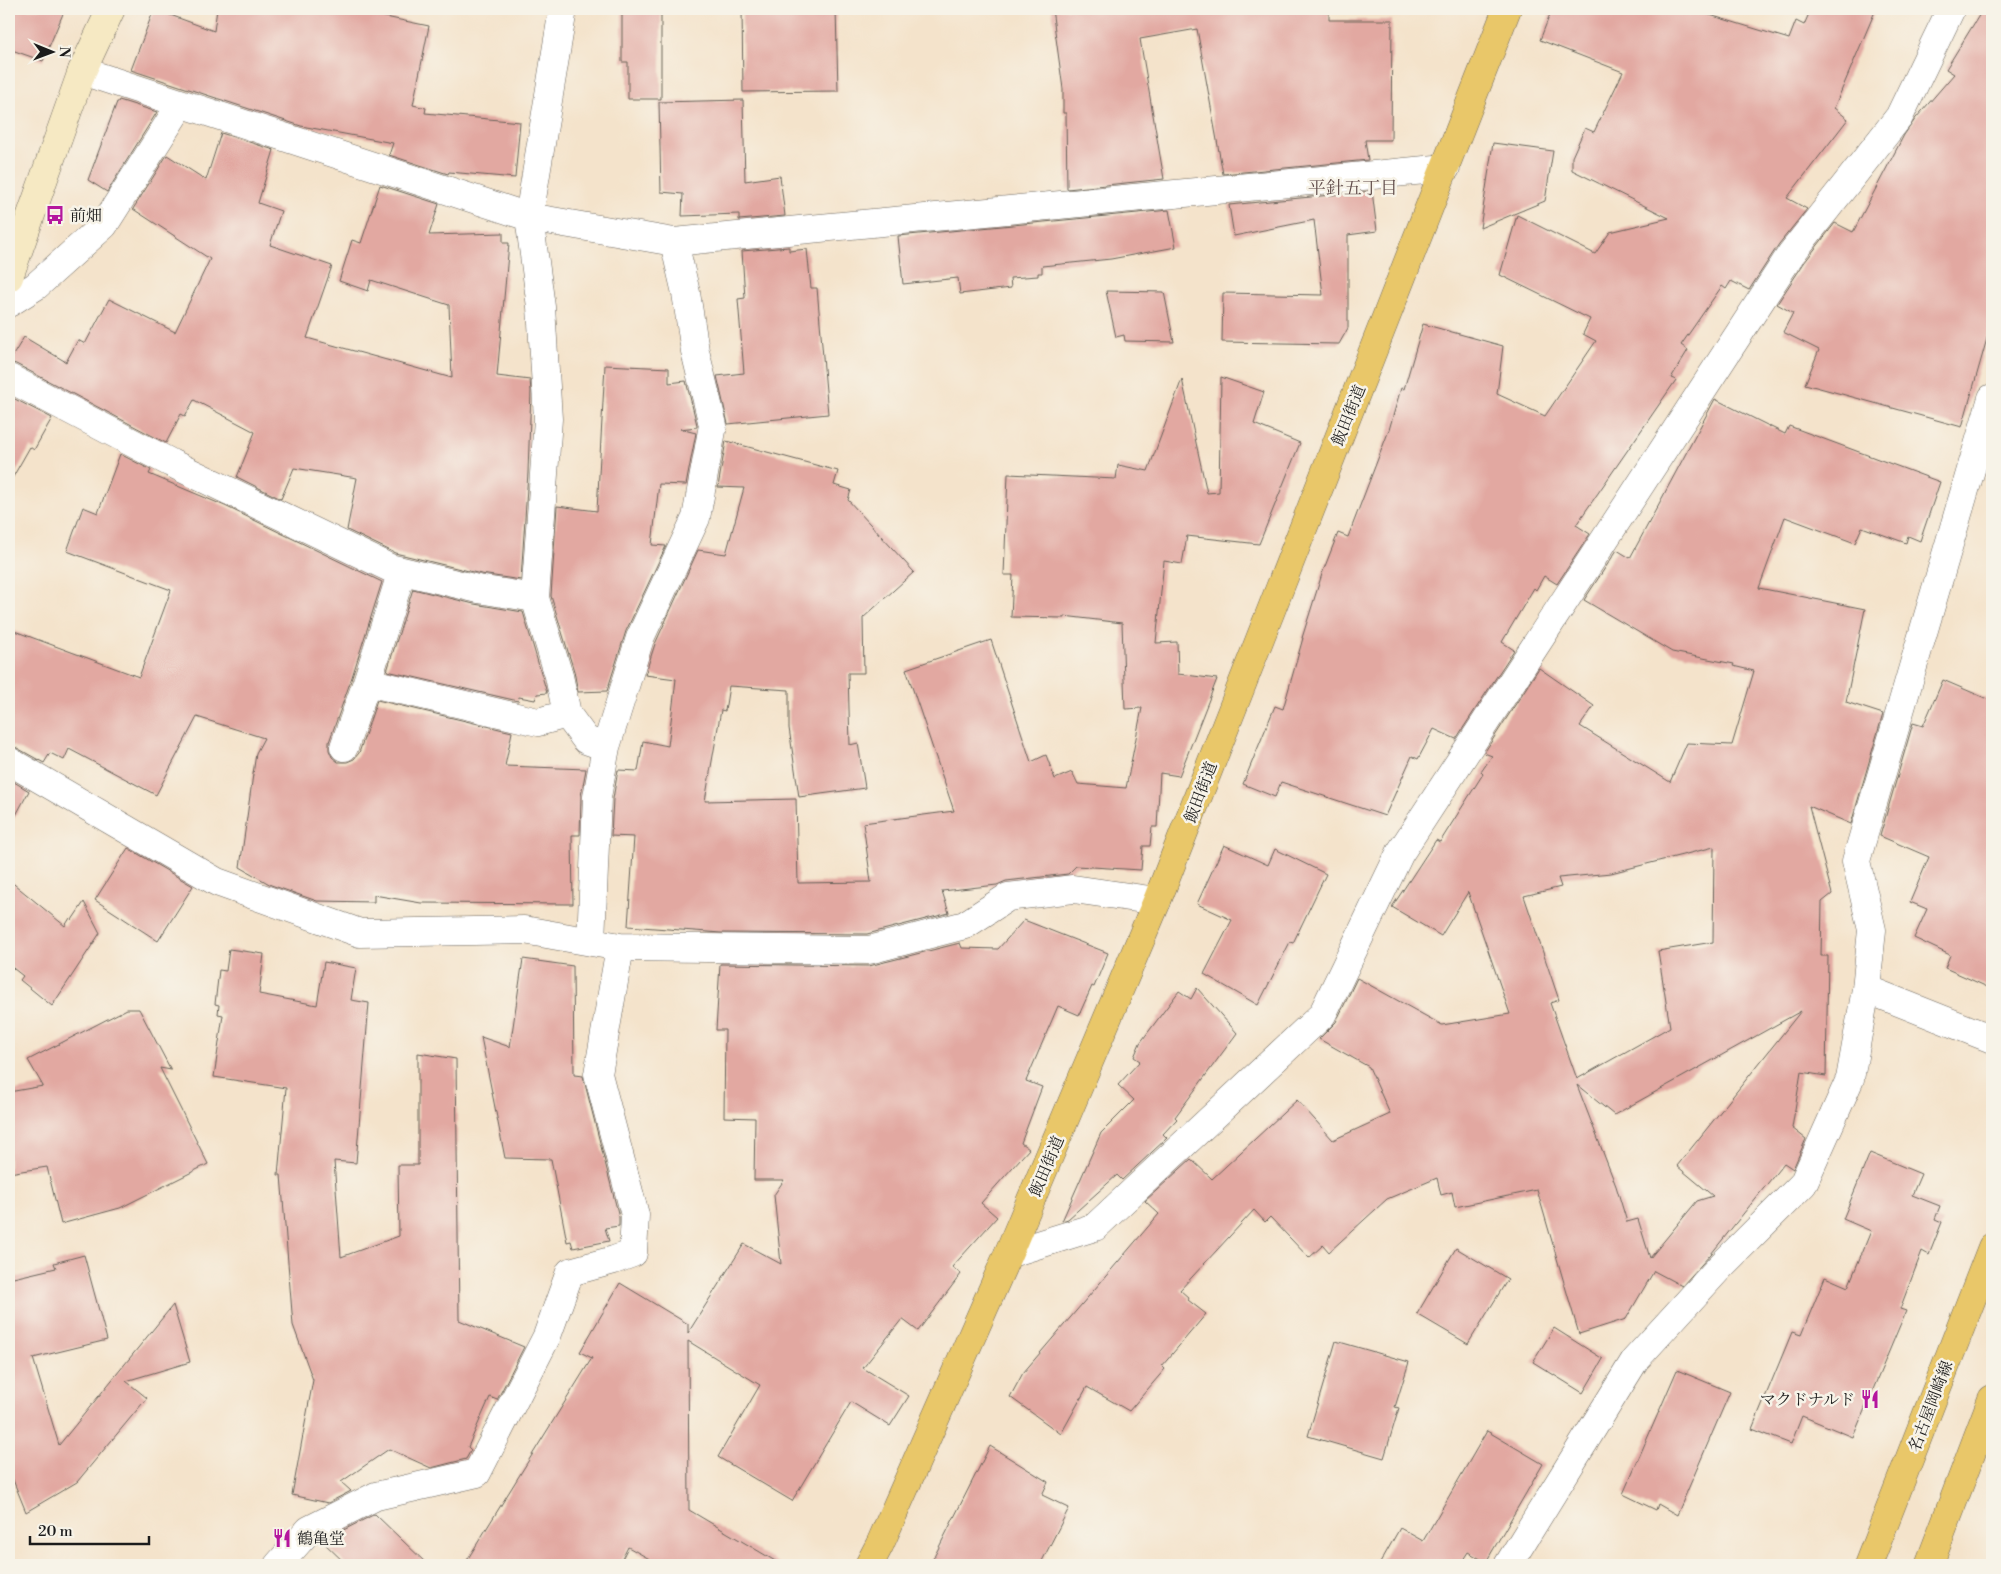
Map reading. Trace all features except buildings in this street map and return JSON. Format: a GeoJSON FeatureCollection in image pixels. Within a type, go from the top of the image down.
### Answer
{"type":"FeatureCollection","features":[{"type":"Feature","properties":{"kind":"main road","name":"飯田街道"},"geometry":{"type":"LineString","coordinates":[[869,1565],[1008,1254],[1157,901],[1507,9]]}},
{"type":"Feature","properties":{"kind":"main road","name":"名古屋岡崎線"},"geometry":{"type":"LineString","coordinates":[[1868,1565],[1992,1247]]}},
{"type":"Feature","properties":{"kind":"main road"},"geometry":{"type":"LineString","coordinates":[[1929,1565],[1992,1399]]}},
{"type":"Feature","properties":{"kind":"street"},"geometry":{"type":"LineString","coordinates":[[9,277],[82,71],[112,9]]}},
{"type":"Feature","properties":{"kind":"street"},"geometry":{"type":"LineString","coordinates":[[563,9],[529,217],[541,307],[548,419],[535,598],[559,676],[567,714],[586,740],[606,747]]}},
{"type":"Feature","properties":{"kind":"street"},"geometry":{"type":"LineString","coordinates":[[1008,1254],[1095,1227],[1322,1015],[1400,853],[1791,254],[1898,116],[1951,9]]}},
{"type":"Feature","properties":{"kind":"street"},"geometry":{"type":"LineString","coordinates":[[82,71],[529,217],[674,242],[1446,168]]}},
{"type":"Feature","properties":{"kind":"street"},"geometry":{"type":"LineString","coordinates":[[9,303],[36,286],[104,225],[181,104]]}},
{"type":"Feature","properties":{"kind":"street"},"geometry":{"type":"LineString","coordinates":[[591,941],[597,798],[606,747],[640,638],[696,518],[713,425],[695,351],[686,293],[674,242]]}},
{"type":"Feature","properties":{"kind":"street"},"geometry":{"type":"LineString","coordinates":[[9,378],[170,463],[390,568],[478,589],[535,598]]}},
{"type":"Feature","properties":{"kind":"street"},"geometry":{"type":"LineString","coordinates":[[1508,1565],[1634,1360],[1719,1268],[1803,1184],[1850,1079],[1866,989],[1872,930],[1856,861],[1992,398]]}},
{"type":"Feature","properties":{"kind":"street"},"geometry":{"type":"LineString","coordinates":[[344,748],[402,571]]}},
{"type":"Feature","properties":{"kind":"street"},"geometry":{"type":"LineString","coordinates":[[367,682],[538,722],[567,714]]}},
{"type":"Feature","properties":{"kind":"street"},"geometry":{"type":"LineString","coordinates":[[9,761],[217,882],[360,933],[524,930],[620,946],[868,950],[965,925],[1008,897],[1073,889],[1157,901]]}},
{"type":"Feature","properties":{"kind":"street"},"geometry":{"type":"LineString","coordinates":[[278,1565],[309,1530],[376,1496],[477,1474],[547,1336],[570,1272],[633,1253],[635,1215],[598,1074],[620,946]]}},
{"type":"Feature","properties":{"kind":"street"},"geometry":{"type":"LineString","coordinates":[[1866,989],[1992,1039]]}},
{"type":"Feature","properties":{"kind":"place","name":"前畑"},"geometry":{"type":"Point","coordinates":[55,215]}},
{"type":"Feature","properties":{"kind":"place","name":"マクドナルド"},"geometry":{"type":"Point","coordinates":[1870,1399]}},
{"type":"Feature","properties":{"kind":"place","name":"鶴亀堂"},"geometry":{"type":"Point","coordinates":[282,1538]}},
{"type":"Feature","properties":{"kind":"district","name":"平針五丁目"},"geometry":{"type":"Point","coordinates":[1353,188]}}]}
